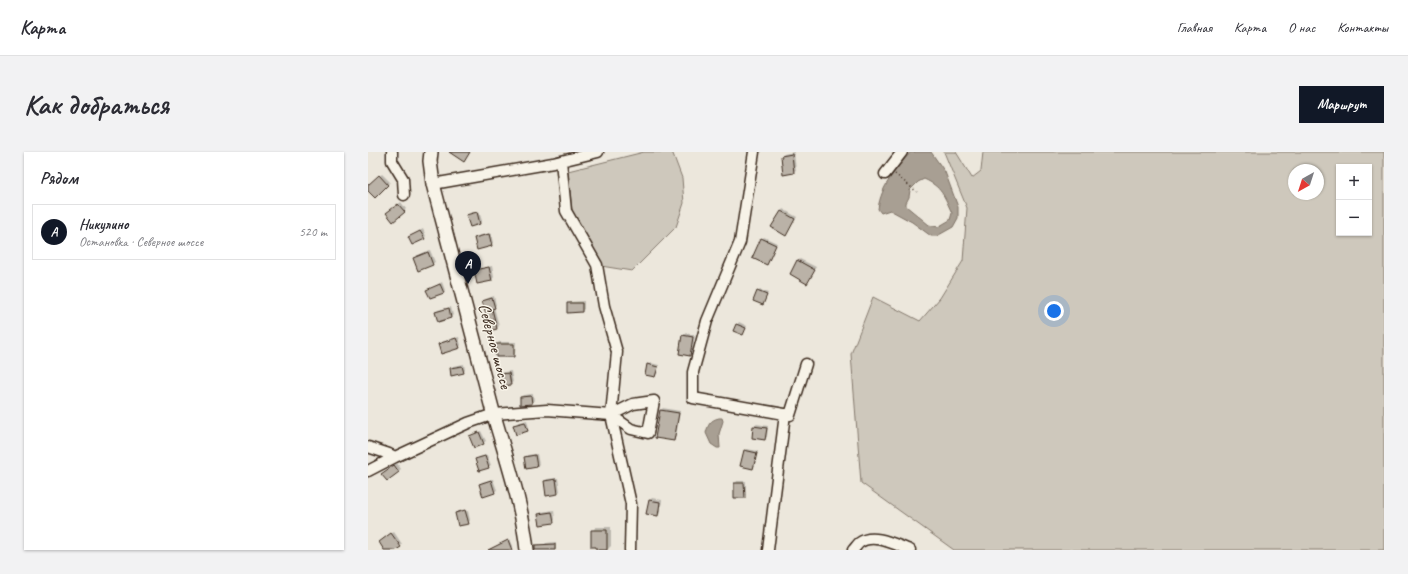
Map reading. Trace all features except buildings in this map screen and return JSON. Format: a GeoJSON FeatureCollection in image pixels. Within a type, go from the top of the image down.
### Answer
{"type":"FeatureCollection","features":[{"type":"Feature","properties":{"kind":"main road","name":"Северное шоссе"},"geometry":{"type":"LineString","coordinates":[[431,152],[430,161],[433,184],[517,496],[527,550]]}},
{"type":"Feature","properties":{"kind":"street"},"geometry":{"type":"LineString","coordinates":[[392,152],[392,161],[403,180],[404,195]]}},
{"type":"Feature","properties":{"kind":"street"},"geometry":{"type":"LineString","coordinates":[[433,184],[561,161],[598,152]]}},
{"type":"Feature","properties":{"kind":"street"},"geometry":{"type":"LineString","coordinates":[[754,152],[740,242],[707,321],[693,372],[693,398],[790,415],[806,364]]}},
{"type":"Feature","properties":{"kind":"street"},"geometry":{"type":"LineString","coordinates":[[887,171],[902,152]]}},
{"type":"Feature","properties":{"kind":"street"},"geometry":{"type":"LineString","coordinates":[[561,161],[566,211],[597,265],[604,306],[617,352],[611,415],[631,504],[630,550]]}},
{"type":"Feature","properties":{"kind":"street"},"geometry":{"type":"LineString","coordinates":[[368,471],[468,422],[494,414],[547,410],[611,415]]}},
{"type":"Feature","properties":{"kind":"street"},"geometry":{"type":"LineString","coordinates":[[768,550],[785,414]]}},
{"type":"Feature","properties":{"kind":"street"},"geometry":{"type":"LineString","coordinates":[[368,447],[395,457]]}},
{"type":"Feature","properties":{"kind":"street"},"geometry":{"type":"LineString","coordinates":[[853,550],[860,542],[870,538],[884,540],[910,550]]}},
{"type":"Feature","properties":{"kind":"path"},"geometry":{"type":"LineString","coordinates":[[887,171],[916,192]]}},
{"type":"Feature","properties":{"kind":"shaded area"},"geometry":{"type":"Polygon","coordinates":[[[644,152],[671,152],[673,154],[682,178],[684,203],[676,227],[632,271],[601,266],[572,210],[568,171],[644,152]]]}},
{"type":"Feature","properties":{"kind":"shaded area"},"geometry":{"type":"Polygon","coordinates":[[[911,152],[931,152],[945,172],[958,207],[958,218],[953,227],[937,236],[931,236],[912,222],[890,210],[881,213],[878,209],[882,193],[890,178],[911,152]],[[924,179],[918,182],[910,190],[906,206],[929,225],[938,227],[950,220],[952,213],[942,193],[930,182],[924,179]]]}},
{"type":"Feature","properties":{"kind":"shaded area"},"geometry":{"type":"Polygon","coordinates":[[[944,152],[956,152],[972,178],[981,171],[983,152],[1384,152],[1384,550],[954,550],[861,483],[851,354],[873,297],[920,321],[940,298],[963,261],[967,208],[944,152]]]}},
{"type":"Feature","properties":{"kind":"shaded area"},"geometry":{"type":"Polygon","coordinates":[[[722,418],[723,421],[719,434],[720,448],[717,448],[711,444],[706,433],[710,423],[722,418]]]}},
{"type":"Feature","properties":{"kind":"place","name":"Никулино"},"geometry":{"type":"Point","coordinates":[468,284]}}]}
